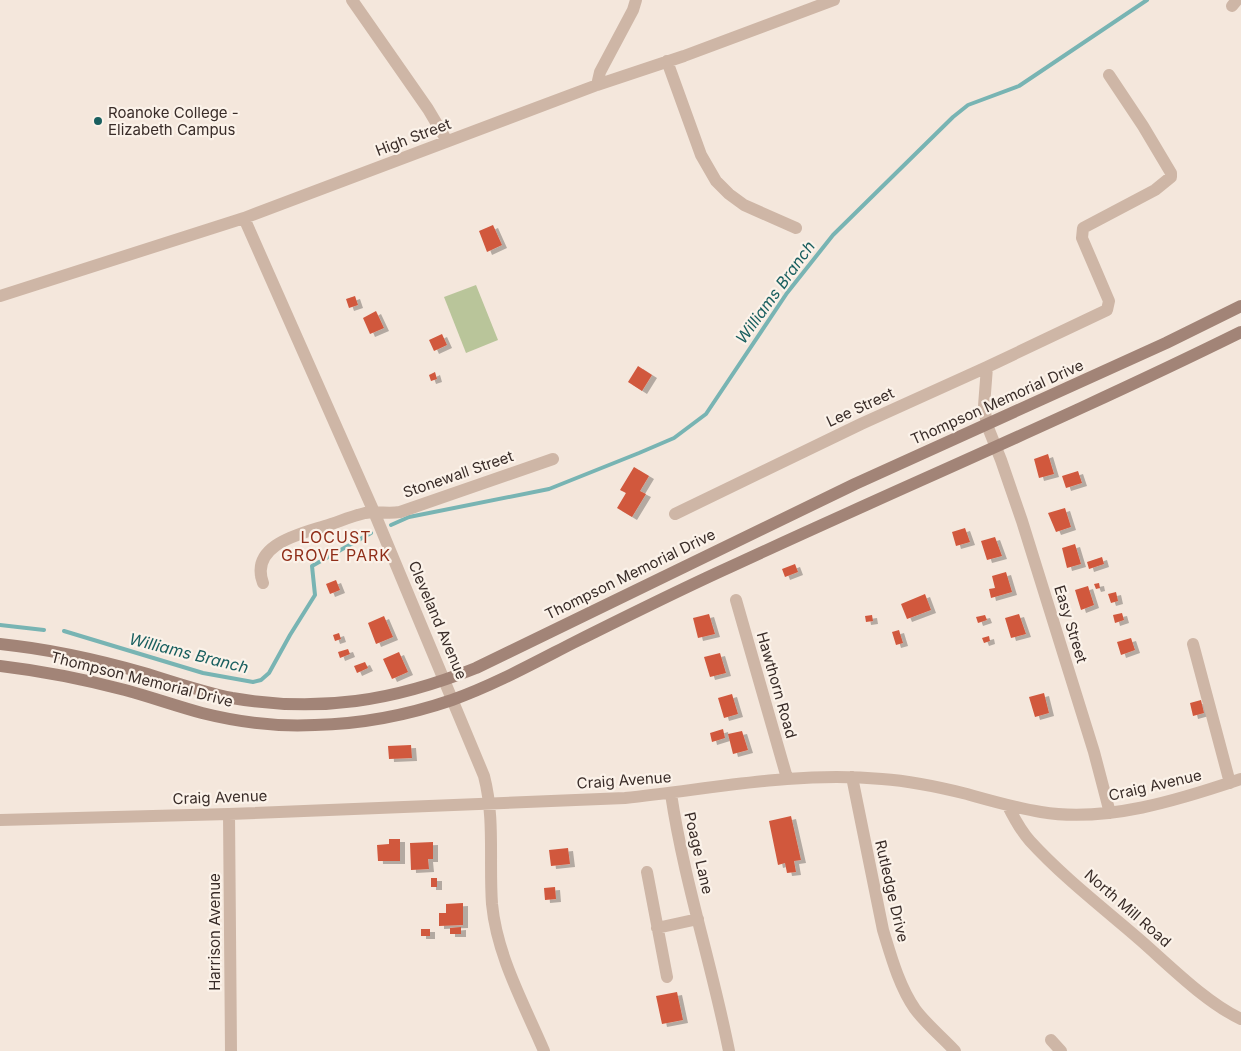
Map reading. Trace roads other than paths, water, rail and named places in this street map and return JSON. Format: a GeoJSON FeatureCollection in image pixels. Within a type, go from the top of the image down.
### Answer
{"type":"FeatureCollection","features":[{"type":"Feature","properties":{"kind":"main road","name":"Thompson Memorial Drive"},"geometry":{"type":"LineString","coordinates":[[0,644],[67,654],[138,671],[194,689],[231,698],[268,703],[299,705],[336,704],[403,694],[476,668],[855,484],[1166,343],[1241,306]]}},
{"type":"Feature","properties":{"kind":"main road","name":"Thompson Memorial Drive"},"geometry":{"type":"LineString","coordinates":[[0,666],[56,673],[125,690],[205,714],[278,725],[312,726],[352,723],[402,714],[454,700],[727,568],[1165,369],[1241,332]]}},
{"type":"Feature","properties":{"kind":"street"},"geometry":{"type":"LineString","coordinates":[[352,0],[428,109],[447,141]]}},
{"type":"Feature","properties":{"kind":"street"},"geometry":{"type":"LineString","coordinates":[[598,85],[600,72],[636,0]]}},
{"type":"Feature","properties":{"kind":"street","name":"High Street"},"geometry":{"type":"LineString","coordinates":[[0,296],[244,218],[598,85],[834,0]]}},
{"type":"Feature","properties":{"kind":"street"},"geometry":{"type":"LineString","coordinates":[[667,61],[701,155],[716,181],[729,194],[744,204],[796,228]]}},
{"type":"Feature","properties":{"kind":"street","name":"Lee Street"},"geometry":{"type":"LineString","coordinates":[[675,514],[861,424],[987,368],[1107,310],[1109,300],[1082,238],[1083,228],[1155,190],[1171,177],[1147,134],[1109,75]]}},
{"type":"Feature","properties":{"kind":"street","name":"Cleveland Avenue"},"geometry":{"type":"LineString","coordinates":[[244,218],[374,512],[446,680],[484,776],[490,803],[492,906],[497,933],[503,956],[544,1051]]}},
{"type":"Feature","properties":{"kind":"street"},"geometry":{"type":"LineString","coordinates":[[987,368],[984,406],[987,425],[996,446]]}},
{"type":"Feature","properties":{"kind":"street","name":"Easy Street"},"geometry":{"type":"LineString","coordinates":[[996,446],[1022,521],[1094,752],[1110,813]]}},
{"type":"Feature","properties":{"kind":"street","name":"Stonewall Street"},"geometry":{"type":"LineString","coordinates":[[263,583],[261,577],[265,556],[278,543],[365,513],[400,512],[553,459]]}},
{"type":"Feature","properties":{"kind":"street","name":"Hawthorn Road"},"geometry":{"type":"LineString","coordinates":[[736,600],[787,778]]}},
{"type":"Feature","properties":{"kind":"street"},"geometry":{"type":"LineString","coordinates":[[1193,644],[1236,781]]}},
{"type":"Feature","properties":{"kind":"street","name":"Craig Avenue"},"geometry":{"type":"LineString","coordinates":[[0,820],[229,814],[625,798],[670,794],[787,778],[852,777],[925,784],[1008,806],[1061,815],[1110,813],[1144,807],[1236,781]]}},
{"type":"Feature","properties":{"kind":"street","name":"Rutledge Drive"},"geometry":{"type":"LineString","coordinates":[[852,777],[883,930],[890,954],[904,988],[916,1009],[955,1051]]}},
{"type":"Feature","properties":{"kind":"street","name":"Poage Lane"},"geometry":{"type":"LineString","coordinates":[[670,794],[683,858],[721,1007],[729,1051]]}},
{"type":"Feature","properties":{"kind":"street","name":"North Mill Road"},"geometry":{"type":"LineString","coordinates":[[1008,806],[1018,825],[1030,841],[1063,873],[1186,980],[1210,999],[1241,1019]]}},
{"type":"Feature","properties":{"kind":"street","name":"Harrison Avenue"},"geometry":{"type":"LineString","coordinates":[[229,814],[231,1051]]}},
{"type":"Feature","properties":{"kind":"street"},"geometry":{"type":"LineString","coordinates":[[647,872],[667,977]]}},
{"type":"Feature","properties":{"kind":"street"},"geometry":{"type":"LineString","coordinates":[[657,928],[698,919]]}},
{"type":"Feature","properties":{"kind":"street"},"geometry":{"type":"LineString","coordinates":[[1051,1040],[1061,1051]]}},
{"type":"Feature","properties":{"kind":"waterway","name":"Williams Branch"},"geometry":{"type":"LineString","coordinates":[[391,525],[409,517],[549,489],[674,438],[706,414],[787,293],[833,235],[953,117],[968,105],[1019,86],[1147,0]]}},
{"type":"Feature","properties":{"kind":"waterway","name":"Williams Branch"},"geometry":{"type":"LineString","coordinates":[[64,631],[203,673],[253,682],[261,680],[269,673],[315,595],[312,566],[371,533]]}},
{"type":"Feature","properties":{"kind":"waterway","name":"Williams Branch"},"geometry":{"type":"LineString","coordinates":[[0,625],[44,630]]}},
{"type":"Feature","properties":{"kind":"place","name":"Roanoke College - Elizabeth Campus"},"geometry":{"type":"Point","coordinates":[98,121]}},
{"type":"Feature","properties":{"kind":"district","name":"LOCUST GROVE PARK"},"geometry":{"type":"Point","coordinates":[336,546]}}]}
